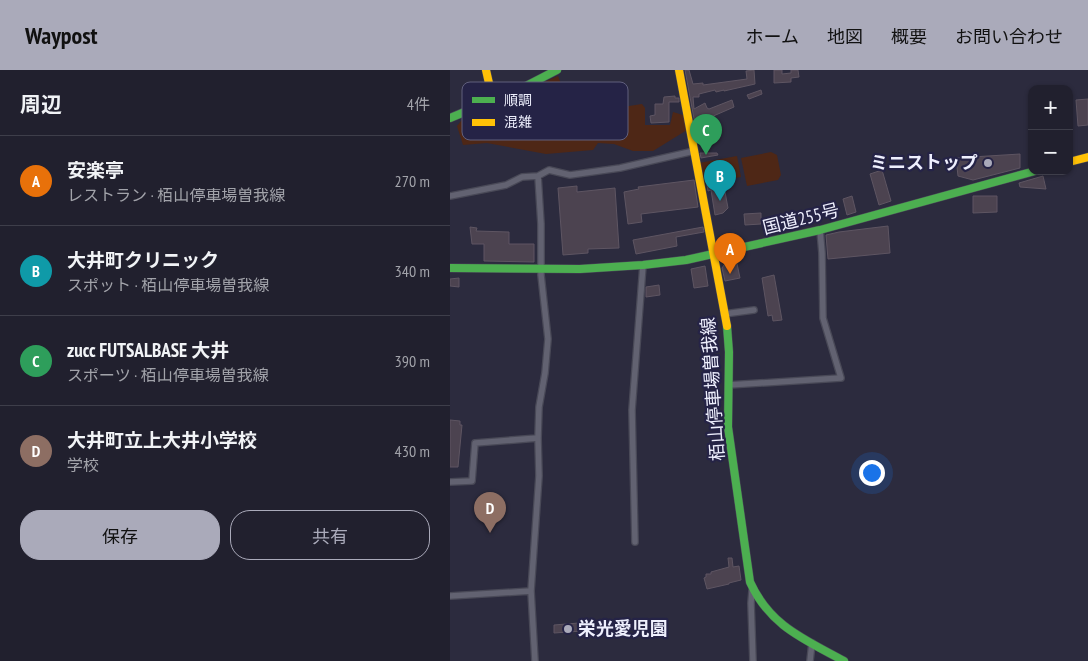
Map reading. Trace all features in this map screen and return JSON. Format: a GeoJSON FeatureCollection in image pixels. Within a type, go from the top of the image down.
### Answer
{"type":"FeatureCollection","features":[{"type":"Feature","properties":{"kind":"main road"},"geometry":{"type":"LineString","coordinates":[[532,82],[558,70]]}},
{"type":"Feature","properties":{"kind":"main road","name":"栢山停車場曽我線"},"geometry":{"type":"LineString","coordinates":[[679,70],[729,340],[728,418],[730,443],[747,573],[752,591],[763,608],[777,622],[844,661]]}},
{"type":"Feature","properties":{"kind":"main road"},"geometry":{"type":"LineString","coordinates":[[450,118],[462,113]]}},
{"type":"Feature","properties":{"kind":"main road"},"geometry":{"type":"LineString","coordinates":[[1073,161],[1088,157]]}},
{"type":"Feature","properties":{"kind":"main road","name":"国道255号"},"geometry":{"type":"LineString","coordinates":[[450,268],[580,269],[643,265],[713,255],[820,230],[1028,173]]}},
{"type":"Feature","properties":{"kind":"street"},"geometry":{"type":"LineString","coordinates":[[450,196],[506,185],[522,177],[538,176],[549,170],[570,175],[620,168],[694,151]]}},
{"type":"Feature","properties":{"kind":"street"},"geometry":{"type":"LineString","coordinates":[[535,661],[531,590],[539,476],[539,407],[546,373],[548,339],[540,269],[541,224],[538,176]]}},
{"type":"Feature","properties":{"kind":"street"},"geometry":{"type":"LineString","coordinates":[[728,385],[841,378],[823,318],[820,230]]}},
{"type":"Feature","properties":{"kind":"street"},"geometry":{"type":"LineString","coordinates":[[635,542],[632,410],[643,265]]}},
{"type":"Feature","properties":{"kind":"street"},"geometry":{"type":"LineString","coordinates":[[724,314],[754,310]]}},
{"type":"Feature","properties":{"kind":"street"},"geometry":{"type":"LineString","coordinates":[[450,482],[472,480],[474,443],[538,438]]}},
{"type":"Feature","properties":{"kind":"street"},"geometry":{"type":"LineString","coordinates":[[450,596],[531,590]]}},
{"type":"Feature","properties":{"kind":"street"},"geometry":{"type":"LineString","coordinates":[[752,591],[752,661]]}},
{"type":"Feature","properties":{"kind":"street"},"geometry":{"type":"LineString","coordinates":[[810,661],[812,643]]}},
{"type":"Feature","properties":{"kind":"shaded area"},"geometry":{"type":"Polygon","coordinates":[[[558,76],[560,82],[544,82],[558,76]]]}},
{"type":"Feature","properties":{"kind":"shaded area"},"geometry":{"type":"Polygon","coordinates":[[[642,104],[645,108],[645,125],[670,125],[673,112],[683,115],[687,130],[653,151],[633,151],[614,144],[598,143],[593,150],[546,154],[487,143],[463,145],[457,126],[462,120],[462,140],[628,140],[628,106],[642,104]]]}},
{"type":"Feature","properties":{"kind":"shaded area"},"geometry":{"type":"Polygon","coordinates":[[[771,152],[777,155],[781,175],[778,180],[747,186],[741,158],[771,152]]]}},
{"type":"Feature","properties":{"kind":"shaded area"},"geometry":{"type":"Polygon","coordinates":[[[737,156],[741,177],[703,184],[699,163],[737,156]]]}},
{"type":"Feature","properties":{"kind":"building"},"geometry":{"type":"Polygon","coordinates":[[[685,70],[689,70],[693,84],[703,83],[703,85],[747,79],[746,71],[754,70],[755,84],[724,91],[716,92],[715,90],[699,94],[699,97],[693,97],[694,109],[705,103],[709,109],[732,100],[734,107],[695,124],[685,70]]]}},
{"type":"Feature","properties":{"kind":"building"},"geometry":{"type":"Polygon","coordinates":[[[774,70],[782,70],[782,74],[791,73],[791,70],[798,70],[799,77],[791,78],[791,82],[774,83],[774,70]]]}},
{"type":"Feature","properties":{"kind":"building"},"geometry":{"type":"Polygon","coordinates":[[[761,90],[762,94],[749,99],[747,95],[761,90]]]}},
{"type":"Feature","properties":{"kind":"building"},"geometry":{"type":"Polygon","coordinates":[[[675,96],[675,98],[679,98],[679,102],[669,102],[669,122],[651,123],[650,116],[655,115],[655,104],[663,104],[664,97],[675,96]]]}},
{"type":"Feature","properties":{"kind":"building"},"geometry":{"type":"Polygon","coordinates":[[[1088,99],[1088,125],[1078,126],[1076,100],[1088,99]]]}},
{"type":"Feature","properties":{"kind":"building"},"geometry":{"type":"Polygon","coordinates":[[[700,153],[717,153],[718,155],[701,158],[700,153]]]}},
{"type":"Feature","properties":{"kind":"building","name":"ミニストップ"},"geometry":{"type":"Polygon","coordinates":[[[1020,154],[1020,168],[973,180],[958,176],[956,158],[1020,154]]]}},
{"type":"Feature","properties":{"kind":"building"},"geometry":{"type":"Polygon","coordinates":[[[882,170],[891,201],[879,205],[870,174],[882,170]]]}},
{"type":"Feature","properties":{"kind":"building"},"geometry":{"type":"Polygon","coordinates":[[[1043,176],[1046,189],[1020,187],[1019,183],[1043,176]]]}},
{"type":"Feature","properties":{"kind":"building"},"geometry":{"type":"Polygon","coordinates":[[[694,180],[698,207],[641,214],[642,222],[628,224],[624,192],[639,189],[638,187],[694,180]]]}},
{"type":"Feature","properties":{"kind":"building"},"geometry":{"type":"Polygon","coordinates":[[[719,182],[722,192],[725,192],[728,208],[723,213],[715,215],[711,190],[708,191],[707,185],[719,182]]]}},
{"type":"Feature","properties":{"kind":"building"},"geometry":{"type":"Polygon","coordinates":[[[577,186],[577,192],[615,188],[619,248],[588,249],[588,253],[563,255],[558,188],[577,186]]]}},
{"type":"Feature","properties":{"kind":"building"},"geometry":{"type":"Polygon","coordinates":[[[852,196],[856,212],[847,215],[843,199],[852,196]]]}},
{"type":"Feature","properties":{"kind":"building"},"geometry":{"type":"Polygon","coordinates":[[[973,196],[997,196],[997,212],[973,213],[973,196]]]}},
{"type":"Feature","properties":{"kind":"building"},"geometry":{"type":"Polygon","coordinates":[[[761,213],[761,224],[745,225],[744,214],[761,213]]]}},
{"type":"Feature","properties":{"kind":"building"},"geometry":{"type":"Polygon","coordinates":[[[888,226],[890,253],[828,259],[826,235],[888,226]]]}},
{"type":"Feature","properties":{"kind":"building"},"geometry":{"type":"Polygon","coordinates":[[[470,227],[477,228],[476,231],[509,232],[509,244],[534,244],[534,262],[484,261],[484,244],[472,244],[470,227]]]}},
{"type":"Feature","properties":{"kind":"building"},"geometry":{"type":"Polygon","coordinates":[[[703,227],[704,232],[676,237],[677,246],[636,254],[633,240],[703,227]]]}},
{"type":"Feature","properties":{"kind":"building"},"geometry":{"type":"Polygon","coordinates":[[[736,259],[740,278],[725,281],[722,268],[726,262],[736,259]]]}},
{"type":"Feature","properties":{"kind":"building"},"geometry":{"type":"Polygon","coordinates":[[[705,266],[708,286],[694,288],[691,269],[705,266]]]}},
{"type":"Feature","properties":{"kind":"building"},"geometry":{"type":"Polygon","coordinates":[[[774,275],[782,320],[773,321],[772,315],[768,316],[762,278],[774,275]]]}},
{"type":"Feature","properties":{"kind":"building"},"geometry":{"type":"Polygon","coordinates":[[[459,278],[459,287],[450,286],[450,279],[459,278]]]}},
{"type":"Feature","properties":{"kind":"building"},"geometry":{"type":"Polygon","coordinates":[[[659,285],[660,295],[646,297],[646,287],[659,285]]]}},
{"type":"Feature","properties":{"kind":"building"},"geometry":{"type":"Polygon","coordinates":[[[450,420],[460,421],[460,425],[462,425],[458,467],[450,467],[450,420]]]}},
{"type":"Feature","properties":{"kind":"building"},"geometry":{"type":"Polygon","coordinates":[[[728,558],[732,558],[733,567],[739,566],[741,580],[707,589],[704,578],[706,574],[729,567],[728,558]]]}},
{"type":"Feature","properties":{"kind":"building","name":"栄光愛児園"},"geometry":{"type":"Polygon","coordinates":[[[579,623],[579,626],[582,626],[582,631],[554,633],[554,625],[579,623]]]}},
{"type":"Feature","properties":{"kind":"traffic: fast"},"geometry":{"type":"LineString","coordinates":[[534,82],[557,70]]}},
{"type":"Feature","properties":{"kind":"traffic: fast"},"geometry":{"type":"LineString","coordinates":[[450,118],[462,113]]}},
{"type":"Feature","properties":{"kind":"traffic: fast"},"geometry":{"type":"LineString","coordinates":[[450,268],[580,269],[686,260],[820,230],[1028,173]]}},
{"type":"Feature","properties":{"kind":"traffic: fast"},"geometry":{"type":"LineString","coordinates":[[727,326],[729,352],[728,427],[750,582],[758,597],[778,621],[802,638],[844,661]]}},
{"type":"Feature","properties":{"kind":"traffic: slow"},"geometry":{"type":"LineString","coordinates":[[486,70],[489,82]]}},
{"type":"Feature","properties":{"kind":"traffic: slow"},"geometry":{"type":"LineString","coordinates":[[679,70],[727,326]]}},
{"type":"Feature","properties":{"kind":"traffic: slow"},"geometry":{"type":"LineString","coordinates":[[1073,161],[1088,157]]}},
{"type":"Feature","properties":{"kind":"place","name":"zucc FUTSALBASE 大井"},"geometry":{"type":"Point","coordinates":[706,155]}},
{"type":"Feature","properties":{"kind":"place","name":"ミニストップ"},"geometry":{"type":"Point","coordinates":[988,163]}},
{"type":"Feature","properties":{"kind":"place","name":"大井町クリニック"},"geometry":{"type":"Point","coordinates":[720,201]}},
{"type":"Feature","properties":{"kind":"place","name":"安楽亭"},"geometry":{"type":"Point","coordinates":[730,274]}},
{"type":"Feature","properties":{"kind":"place","name":"大井町立上大井小学校"},"geometry":{"type":"Point","coordinates":[490,533]}},
{"type":"Feature","properties":{"kind":"place","name":"栄光愛児園"},"geometry":{"type":"Point","coordinates":[568,629]}}]}
